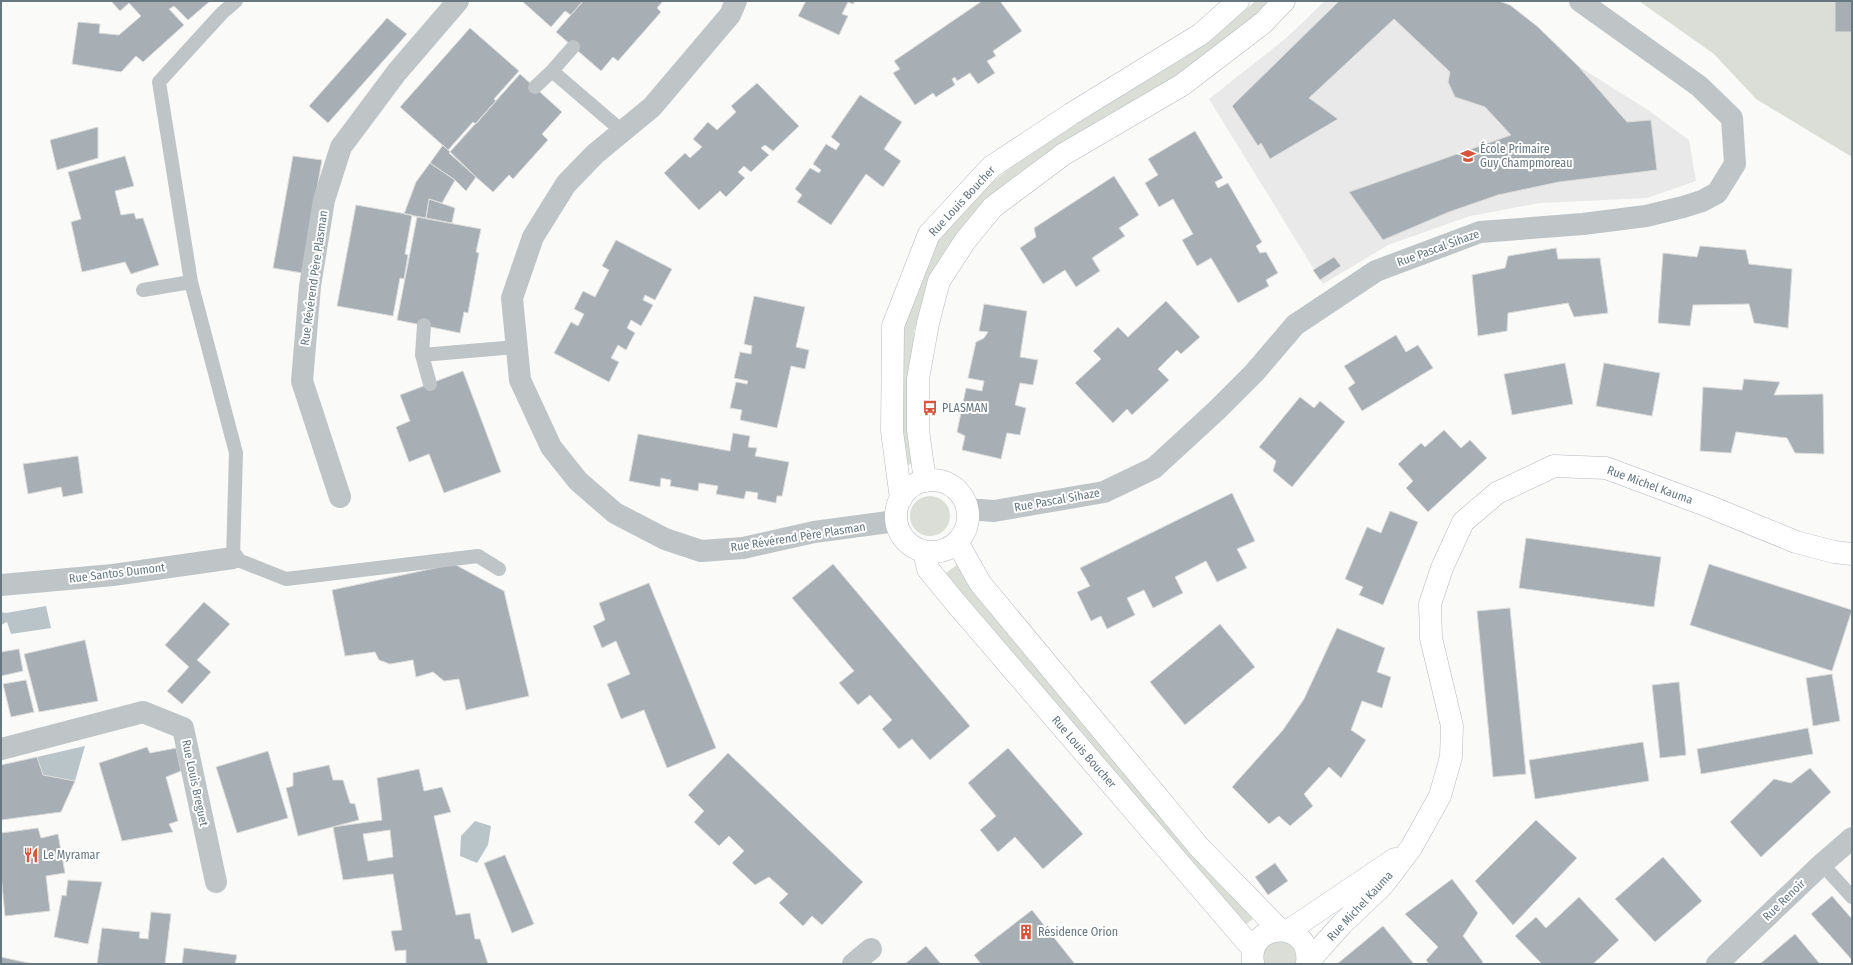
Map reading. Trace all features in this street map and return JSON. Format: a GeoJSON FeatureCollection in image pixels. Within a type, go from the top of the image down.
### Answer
{"type":"FeatureCollection","features":[{"type":"Feature","properties":{"kind":"main road","name":"Rue Louis Boucher"},"geometry":{"type":"LineString","coordinates":[[900,499],[892,431],[893,326],[929,234],[991,167],[1071,114],[1201,34],[1238,1]]}},
{"type":"Feature","properties":{"kind":"main road"},"geometry":{"type":"LineString","coordinates":[[925,481],[918,430],[918,379],[928,323],[939,281],[965,241],[993,207],[1058,158],[1182,85],[1263,23],[1284,1]]}},
{"type":"Feature","properties":{"kind":"main road","name":"Rue Michel Kauma"},"geometry":{"type":"LineString","coordinates":[[1307,964],[1342,924],[1382,886],[1411,848],[1440,796],[1451,756],[1452,726],[1431,638],[1430,604],[1442,568],[1463,522],[1497,493],[1554,466],[1606,468],[1728,514],[1796,542],[1834,552],[1852,554]]}},
{"type":"Feature","properties":{"kind":"main road"},"geometry":{"type":"LineString","coordinates":[[925,481],[936,481],[947,484],[956,490],[963,498],[967,509],[968,521],[964,532],[957,542],[948,548],[936,552],[924,551],[914,547],[905,540],[899,531],[896,521],[896,513],[900,499],[915,484],[925,481]]}},
{"type":"Feature","properties":{"kind":"main road"},"geometry":{"type":"LineString","coordinates":[[957,542],[980,583],[1200,848],[1283,930],[1296,934],[1302,941],[1306,947],[1307,964]]}},
{"type":"Feature","properties":{"kind":"main road","name":"Rue Louis Boucher"},"geometry":{"type":"LineString","coordinates":[[924,551],[928,569],[1253,957]]}},
{"type":"Feature","properties":{"kind":"main road","name":"Rue Michel Kauma"},"geometry":{"type":"LineString","coordinates":[[1253,957],[1263,935],[1283,930],[1411,848]]}},
{"type":"Feature","properties":{"kind":"street","name":"Rue Révérend Père Plasman"},"geometry":{"type":"LineString","coordinates":[[340,497],[302,381],[310,286],[324,200],[341,147],[397,72],[458,1]]}},
{"type":"Feature","properties":{"kind":"street","name":"Rue Révérend Père Plasman"},"geometry":{"type":"LineString","coordinates":[[736,1],[730,15],[652,107],[595,154],[566,184],[533,237],[512,298],[520,380],[551,447],[578,481],[615,512],[665,539],[701,551],[743,548],[814,532],[896,521]]}},
{"type":"Feature","properties":{"kind":"street","name":"Rue Pascal Sihaze"},"geometry":{"type":"LineString","coordinates":[[967,509],[994,512],[1104,492],[1154,468],[1250,377],[1295,325],[1376,271],[1480,232],[1583,224],[1646,216],[1702,201],[1717,193],[1735,164],[1732,118],[1698,86],[1580,1]]}},
{"type":"Feature","properties":{"kind":"street","name":"Rue Santos Dumont"},"geometry":{"type":"LineString","coordinates":[[1,585],[113,575],[233,558]]}},
{"type":"Feature","properties":{"kind":"street","name":"Rue Louis Breguet"},"geometry":{"type":"LineString","coordinates":[[1,749],[143,712],[183,728],[216,882]]}},
{"type":"Feature","properties":{"kind":"street","name":"Rue Renoir"},"geometry":{"type":"LineString","coordinates":[[1717,964],[1822,864],[1852,838]]}},
{"type":"Feature","properties":{"kind":"street"},"geometry":{"type":"LineString","coordinates":[[853,964],[870,949]]}},
{"type":"Feature","properties":{"kind":"lane"},"geometry":{"type":"LineString","coordinates":[[236,1],[222,13],[159,82],[191,282],[236,453],[233,558],[286,579],[478,556],[499,570]]}},
{"type":"Feature","properties":{"kind":"lane"},"geometry":{"type":"LineString","coordinates":[[534,87],[552,71],[573,47]]}},
{"type":"Feature","properties":{"kind":"lane"},"geometry":{"type":"LineString","coordinates":[[552,71],[622,131]]}},
{"type":"Feature","properties":{"kind":"lane"},"geometry":{"type":"LineString","coordinates":[[143,290],[191,282]]}},
{"type":"Feature","properties":{"kind":"lane"},"geometry":{"type":"LineString","coordinates":[[424,325],[422,355],[430,384]]}},
{"type":"Feature","properties":{"kind":"lane"},"geometry":{"type":"LineString","coordinates":[[422,355],[517,347]]}},
{"type":"Feature","properties":{"kind":"lane"},"geometry":{"type":"LineString","coordinates":[[1822,864],[1852,897]]}},
{"type":"Feature","properties":{"kind":"shaded area"},"geometry":{"type":"Polygon","coordinates":[[[1256,1],[1271,1],[1259,13],[1183,72],[1000,190],[951,242],[937,265],[914,331],[913,396],[918,461],[904,467],[901,398],[901,328],[940,236],[993,181],[1055,136],[1184,58],[1256,1]]]}},
{"type":"Feature","properties":{"kind":"shaded area","name":"École Primaire Guy Champmoreau"},"geometry":{"type":"Polygon","coordinates":[[[1325,1],[1504,1],[1503,3],[1510,5],[1538,27],[1578,66],[1648,110],[1689,140],[1696,181],[1647,198],[1540,203],[1470,216],[1388,245],[1323,284],[1209,99],[1285,39],[1325,1]]]}},
{"type":"Feature","properties":{"kind":"shaded area"},"geometry":{"type":"Polygon","coordinates":[[[1639,1],[1852,1],[1852,157],[1756,99],[1714,54],[1639,1]]]}},
{"type":"Feature","properties":{"kind":"shaded area"},"geometry":{"type":"Polygon","coordinates":[[[930,496],[938,498],[944,502],[948,508],[950,516],[948,524],[944,530],[938,534],[930,536],[922,534],[916,530],[912,524],[910,516],[912,508],[916,502],[922,498],[930,496]]]}},
{"type":"Feature","properties":{"kind":"shaded area"},"geometry":{"type":"Polygon","coordinates":[[[958,564],[1060,692],[1253,919],[1243,927],[1052,706],[946,573],[958,564]]]}},
{"type":"Feature","properties":{"kind":"shaded area"},"geometry":{"type":"Polygon","coordinates":[[[46,606],[51,628],[11,634],[7,622],[1,625],[1,612],[6,613],[46,606]]]}},
{"type":"Feature","properties":{"kind":"shaded area"},"geometry":{"type":"Polygon","coordinates":[[[85,746],[75,781],[43,775],[37,757],[85,746]]]}},
{"type":"Feature","properties":{"kind":"shaded area"},"geometry":{"type":"Polygon","coordinates":[[[475,821],[491,826],[488,845],[477,863],[460,856],[461,836],[475,821]]]}},
{"type":"Feature","properties":{"kind":"shaded area"},"geometry":{"type":"Polygon","coordinates":[[[1267,940],[1293,941],[1299,964],[1260,964],[1267,940]]]}},
{"type":"Feature","properties":{"kind":"building"},"geometry":{"type":"Polygon","coordinates":[[[111,1],[209,2],[188,20],[174,6],[169,9],[184,25],[143,62],[136,56],[121,72],[72,64],[78,22],[100,24],[99,33],[119,35],[141,16],[129,3],[120,11],[111,1]]]}},
{"type":"Feature","properties":{"kind":"building"},"geometry":{"type":"Polygon","coordinates":[[[522,1],[583,1],[571,15],[565,11],[551,27],[522,1]]]}},
{"type":"Feature","properties":{"kind":"building"},"geometry":{"type":"Polygon","coordinates":[[[583,1],[663,1],[657,8],[661,12],[618,61],[613,57],[601,71],[556,32],[583,1]]]}},
{"type":"Feature","properties":{"kind":"building"},"geometry":{"type":"Polygon","coordinates":[[[806,1],[855,1],[853,4],[848,2],[842,14],[848,16],[839,35],[798,16],[806,1]]]}},
{"type":"Feature","properties":{"kind":"building"},"geometry":{"type":"Polygon","coordinates":[[[982,1],[1000,1],[1022,31],[993,51],[996,56],[987,61],[995,73],[978,84],[970,73],[957,81],[955,77],[952,79],[955,85],[936,97],[933,93],[915,105],[893,73],[900,69],[894,61],[982,1]]]}},
{"type":"Feature","properties":{"kind":"building"},"geometry":{"type":"Polygon","coordinates":[[[1339,1],[1499,1],[1510,5],[1538,27],[1578,66],[1627,122],[1651,120],[1657,170],[1559,182],[1498,195],[1449,212],[1383,240],[1349,192],[1511,135],[1485,107],[1455,97],[1448,82],[1450,72],[1394,19],[1309,98],[1338,119],[1270,159],[1261,143],[1258,146],[1232,106],[1339,1]]]}},
{"type":"Feature","properties":{"kind":"building"},"geometry":{"type":"Polygon","coordinates":[[[1835,1],[1852,1],[1852,32],[1835,32],[1835,1]]]}},
{"type":"Feature","properties":{"kind":"building"},"geometry":{"type":"Polygon","coordinates":[[[387,18],[407,34],[328,123],[309,106],[387,18]]]}},
{"type":"Feature","properties":{"kind":"building"},"geometry":{"type":"Polygon","coordinates":[[[470,28],[519,71],[494,99],[496,101],[476,124],[473,122],[448,150],[400,107],[470,28]]]}},
{"type":"Feature","properties":{"kind":"building"},"geometry":{"type":"Polygon","coordinates":[[[520,74],[562,112],[542,134],[548,140],[513,179],[509,175],[493,192],[449,153],[520,74]]]}},
{"type":"Feature","properties":{"kind":"building"},"geometry":{"type":"Polygon","coordinates":[[[757,83],[799,126],[773,151],[765,145],[761,148],[769,155],[751,172],[744,166],[738,172],[745,178],[726,197],[720,191],[699,210],[664,173],[685,153],[690,158],[702,147],[693,139],[708,122],[717,130],[736,112],[731,106],[757,83]]]}},
{"type":"Feature","properties":{"kind":"building"},"geometry":{"type":"Polygon","coordinates":[[[860,95],[902,122],[884,149],[901,161],[883,187],[866,174],[831,225],[797,202],[802,195],[795,189],[810,168],[819,173],[821,170],[813,164],[826,144],[836,150],[840,144],[831,137],[860,95]]]}},
{"type":"Feature","properties":{"kind":"building"},"geometry":{"type":"Polygon","coordinates":[[[98,127],[98,158],[57,170],[50,140],[98,127]]]}},
{"type":"Feature","properties":{"kind":"building"},"geometry":{"type":"Polygon","coordinates":[[[1195,131],[1223,178],[1215,182],[1218,188],[1228,183],[1262,242],[1256,246],[1260,253],[1266,252],[1278,273],[1266,280],[1269,286],[1238,303],[1211,258],[1197,266],[1182,240],[1193,234],[1173,199],[1159,207],[1145,183],[1158,175],[1148,159],[1195,131]]]}},
{"type":"Feature","properties":{"kind":"building"},"geometry":{"type":"Polygon","coordinates":[[[443,145],[476,177],[466,191],[455,180],[430,163],[443,145]]]}},
{"type":"Feature","properties":{"kind":"building"},"geometry":{"type":"Polygon","coordinates":[[[125,156],[134,186],[115,191],[121,215],[134,213],[136,219],[143,218],[159,265],[131,274],[125,262],[82,272],[71,222],[81,219],[68,172],[125,156]]]}},
{"type":"Feature","properties":{"kind":"building"},"geometry":{"type":"Polygon","coordinates":[[[293,156],[322,160],[302,273],[273,268],[293,156]]]}},
{"type":"Feature","properties":{"kind":"building"},"geometry":{"type":"Polygon","coordinates":[[[430,163],[455,180],[442,203],[429,199],[426,218],[404,214],[416,182],[430,163]]]}},
{"type":"Feature","properties":{"kind":"building"},"geometry":{"type":"Polygon","coordinates":[[[1114,176],[1139,215],[1119,228],[1125,236],[1092,258],[1100,271],[1076,287],[1065,270],[1043,284],[1020,248],[1036,237],[1034,228],[1114,176]]]}},
{"type":"Feature","properties":{"kind":"building"},"geometry":{"type":"Polygon","coordinates":[[[429,199],[455,208],[452,223],[426,218],[429,199]]]}},
{"type":"Feature","properties":{"kind":"building"},"geometry":{"type":"Polygon","coordinates":[[[356,205],[412,215],[405,254],[408,255],[404,279],[400,278],[393,316],[337,306],[356,205]]]}},
{"type":"Feature","properties":{"kind":"building"},"geometry":{"type":"Polygon","coordinates":[[[417,217],[481,229],[476,252],[479,253],[468,313],[464,312],[460,333],[397,320],[417,217]]]}},
{"type":"Feature","properties":{"kind":"building"},"geometry":{"type":"Polygon","coordinates":[[[616,240],[672,269],[655,300],[645,295],[643,300],[653,305],[641,326],[631,320],[627,328],[635,333],[626,350],[618,345],[611,358],[619,362],[609,382],[554,353],[571,322],[578,326],[584,314],[574,309],[583,291],[595,297],[609,270],[602,266],[616,240]]]}},
{"type":"Feature","properties":{"kind":"building"},"geometry":{"type":"Polygon","coordinates":[[[1700,246],[1746,250],[1749,264],[1792,269],[1788,328],[1754,323],[1749,304],[1693,305],[1690,326],[1658,323],[1663,253],[1697,257],[1700,246]]]}},
{"type":"Feature","properties":{"kind":"building"},"geometry":{"type":"Polygon","coordinates":[[[1556,248],[1558,259],[1600,258],[1608,313],[1574,317],[1568,303],[1508,313],[1507,331],[1478,336],[1472,275],[1505,268],[1508,256],[1556,248]]]}},
{"type":"Feature","properties":{"kind":"building"},"geometry":{"type":"Polygon","coordinates":[[[1334,257],[1341,266],[1320,280],[1313,270],[1334,257]]]}},
{"type":"Feature","properties":{"kind":"building"},"geometry":{"type":"Polygon","coordinates":[[[754,296],[805,307],[796,347],[809,350],[805,369],[791,366],[777,428],[740,420],[742,410],[730,408],[736,382],[747,384],[748,381],[734,378],[740,352],[751,354],[752,346],[744,344],[754,296]]]}},
{"type":"Feature","properties":{"kind":"building"},"geometry":{"type":"Polygon","coordinates":[[[1166,301],[1200,337],[1181,354],[1177,350],[1158,369],[1169,380],[1132,415],[1127,409],[1113,423],[1075,383],[1101,359],[1093,351],[1118,327],[1128,337],[1166,301]]]}},
{"type":"Feature","properties":{"kind":"building"},"geometry":{"type":"Polygon","coordinates":[[[984,304],[1027,311],[1020,357],[1038,360],[1033,385],[1020,383],[1015,405],[1026,408],[1020,435],[1007,433],[1001,459],[962,450],[965,436],[957,432],[966,388],[982,391],[984,381],[968,378],[976,342],[984,338],[988,332],[979,331],[984,304]]]}},
{"type":"Feature","properties":{"kind":"building"},"geometry":{"type":"Polygon","coordinates":[[[1396,335],[1406,352],[1418,345],[1433,368],[1362,411],[1348,388],[1355,383],[1344,366],[1396,335]]]}},
{"type":"Feature","properties":{"kind":"building"},"geometry":{"type":"Polygon","coordinates":[[[1565,363],[1573,404],[1512,415],[1504,374],[1565,363]]]}},
{"type":"Feature","properties":{"kind":"building"},"geometry":{"type":"Polygon","coordinates":[[[1604,363],[1660,373],[1652,416],[1596,406],[1604,363]]]}},
{"type":"Feature","properties":{"kind":"building"},"geometry":{"type":"Polygon","coordinates":[[[463,371],[501,472],[444,493],[429,454],[409,462],[396,427],[410,421],[400,395],[463,371]]]}},
{"type":"Feature","properties":{"kind":"building"},"geometry":{"type":"Polygon","coordinates":[[[1744,379],[1780,382],[1774,395],[1823,394],[1824,454],[1795,453],[1787,438],[1736,432],[1731,453],[1700,451],[1703,387],[1742,390],[1744,379]]]}},
{"type":"Feature","properties":{"kind":"building"},"geometry":{"type":"Polygon","coordinates":[[[1300,397],[1314,408],[1320,401],[1345,422],[1292,487],[1273,471],[1276,461],[1259,447],[1300,397]]]}},
{"type":"Feature","properties":{"kind":"building"},"geometry":{"type":"Polygon","coordinates":[[[1444,430],[1461,448],[1470,440],[1487,458],[1428,512],[1406,488],[1413,481],[1398,464],[1421,443],[1425,447],[1444,430]]]}},
{"type":"Feature","properties":{"kind":"building"},"geometry":{"type":"Polygon","coordinates":[[[733,433],[750,436],[748,447],[757,448],[755,456],[789,462],[782,496],[777,496],[776,503],[757,499],[758,493],[746,491],[744,499],[716,494],[718,486],[699,483],[698,491],[670,486],[671,480],[661,478],[660,487],[629,481],[638,434],[730,451],[733,433]]]}},
{"type":"Feature","properties":{"kind":"building"},"geometry":{"type":"Polygon","coordinates":[[[78,456],[83,493],[63,497],[61,487],[28,494],[23,464],[78,456]]]}},
{"type":"Feature","properties":{"kind":"building"},"geometry":{"type":"Polygon","coordinates":[[[1232,493],[1255,541],[1237,549],[1247,568],[1217,582],[1206,561],[1175,577],[1183,593],[1153,608],[1144,590],[1127,598],[1135,615],[1107,629],[1101,616],[1091,621],[1077,592],[1090,586],[1080,568],[1232,493]]]}},
{"type":"Feature","properties":{"kind":"building"},"geometry":{"type":"Polygon","coordinates":[[[1390,511],[1418,522],[1383,605],[1359,595],[1363,587],[1345,579],[1367,527],[1381,533],[1390,511]]]}},
{"type":"Feature","properties":{"kind":"building"},"geometry":{"type":"Polygon","coordinates":[[[1526,538],[1661,557],[1654,607],[1519,588],[1526,538]]]}},
{"type":"Feature","properties":{"kind":"building"},"geometry":{"type":"Polygon","coordinates":[[[454,564],[504,591],[529,696],[466,710],[459,679],[444,681],[433,672],[416,677],[413,660],[390,664],[379,660],[375,652],[345,656],[332,590],[454,564]]]}},
{"type":"Feature","properties":{"kind":"building"},"geometry":{"type":"Polygon","coordinates":[[[833,564],[970,726],[930,760],[912,739],[899,749],[882,729],[892,720],[870,695],[858,705],[839,683],[854,671],[792,598],[833,564]]]}},
{"type":"Feature","properties":{"kind":"building"},"geometry":{"type":"Polygon","coordinates":[[[1709,564],[1852,610],[1832,671],[1690,625],[1709,564]]]}},
{"type":"Feature","properties":{"kind":"building"},"geometry":{"type":"Polygon","coordinates":[[[649,583],[716,748],[667,768],[644,710],[621,719],[607,684],[630,674],[616,641],[602,648],[593,626],[605,620],[599,603],[649,583]]]}},
{"type":"Feature","properties":{"kind":"building"},"geometry":{"type":"Polygon","coordinates":[[[204,602],[230,624],[197,660],[211,672],[182,704],[167,691],[189,667],[165,645],[204,602]]]}},
{"type":"Feature","properties":{"kind":"building"},"geometry":{"type":"Polygon","coordinates":[[[1510,608],[1526,774],[1493,777],[1477,611],[1510,608]]]}},
{"type":"Feature","properties":{"kind":"building"},"geometry":{"type":"Polygon","coordinates":[[[1220,624],[1255,667],[1185,725],[1150,682],[1220,624]]]}},
{"type":"Feature","properties":{"kind":"building"},"geometry":{"type":"Polygon","coordinates":[[[1337,628],[1385,648],[1377,672],[1391,677],[1382,708],[1362,701],[1351,730],[1366,740],[1341,778],[1329,767],[1304,794],[1313,806],[1290,826],[1279,816],[1269,824],[1232,787],[1283,730],[1304,699],[1337,628]]]}},
{"type":"Feature","properties":{"kind":"building"},"geometry":{"type":"Polygon","coordinates":[[[85,640],[98,701],[39,712],[24,654],[85,640]]]}},
{"type":"Feature","properties":{"kind":"building"},"geometry":{"type":"Polygon","coordinates":[[[19,649],[23,671],[1,676],[1,652],[19,649]]]}},
{"type":"Feature","properties":{"kind":"building"},"geometry":{"type":"Polygon","coordinates":[[[1832,674],[1840,721],[1813,726],[1806,678],[1832,674]]]}},
{"type":"Feature","properties":{"kind":"building"},"geometry":{"type":"Polygon","coordinates":[[[26,680],[34,712],[11,717],[3,684],[26,680]]]}},
{"type":"Feature","properties":{"kind":"building"},"geometry":{"type":"Polygon","coordinates":[[[1679,682],[1686,755],[1660,758],[1652,685],[1679,682]]]}},
{"type":"Feature","properties":{"kind":"building"},"geometry":{"type":"Polygon","coordinates":[[[1808,728],[1813,754],[1701,774],[1697,749],[1808,728]]]}},
{"type":"Feature","properties":{"kind":"building"},"geometry":{"type":"Polygon","coordinates":[[[1643,742],[1649,781],[1535,799],[1529,760],[1643,742]]]}},
{"type":"Feature","properties":{"kind":"building"},"geometry":{"type":"Polygon","coordinates":[[[147,747],[150,753],[176,748],[181,771],[166,777],[178,821],[169,824],[173,832],[122,841],[99,763],[147,747]]]}},
{"type":"Feature","properties":{"kind":"building"},"geometry":{"type":"Polygon","coordinates":[[[1008,748],[1083,834],[1043,869],[1015,837],[998,852],[980,830],[996,816],[968,783],[1008,748]]]}},
{"type":"Feature","properties":{"kind":"building"},"geometry":{"type":"Polygon","coordinates":[[[268,751],[288,818],[237,833],[216,767],[268,751]]]}},
{"type":"Feature","properties":{"kind":"building"},"geometry":{"type":"Polygon","coordinates":[[[728,753],[863,882],[822,925],[812,916],[803,926],[779,903],[788,894],[769,877],[755,885],[732,863],[744,851],[729,836],[719,846],[694,822],[704,811],[688,795],[728,753]]]}},
{"type":"Feature","properties":{"kind":"building"},"geometry":{"type":"Polygon","coordinates":[[[37,757],[43,775],[75,781],[61,812],[1,820],[1,765],[37,757]]]}},
{"type":"Feature","properties":{"kind":"building"},"geometry":{"type":"Polygon","coordinates":[[[329,765],[333,780],[343,780],[350,803],[355,804],[359,820],[298,836],[286,788],[293,786],[293,773],[329,765]]]}},
{"type":"Feature","properties":{"kind":"building"},"geometry":{"type":"Polygon","coordinates":[[[1810,768],[1831,792],[1761,857],[1730,822],[1774,779],[1791,783],[1810,768]]]}},
{"type":"Feature","properties":{"kind":"building"},"geometry":{"type":"Polygon","coordinates":[[[419,769],[424,791],[442,787],[451,812],[434,816],[456,915],[470,913],[475,939],[480,939],[488,964],[406,964],[406,950],[395,951],[391,931],[402,930],[393,874],[343,880],[333,827],[382,820],[377,778],[419,769]],[[390,830],[363,834],[368,861],[393,857],[390,830]]]}},
{"type":"Feature","properties":{"kind":"building"},"geometry":{"type":"Polygon","coordinates":[[[1536,820],[1577,858],[1513,925],[1475,881],[1536,820]]]}},
{"type":"Feature","properties":{"kind":"building","name":"Le Myramar"},"geometry":{"type":"Polygon","coordinates":[[[38,828],[41,838],[58,834],[65,873],[46,876],[50,911],[5,916],[1,874],[1,833],[38,828]]]}},
{"type":"Feature","properties":{"kind":"building"},"geometry":{"type":"Polygon","coordinates":[[[505,855],[534,924],[512,933],[484,863],[505,855]]]}},
{"type":"Feature","properties":{"kind":"building"},"geometry":{"type":"Polygon","coordinates":[[[1663,857],[1702,901],[1655,942],[1615,899],[1663,857]]]}},
{"type":"Feature","properties":{"kind":"building"},"geometry":{"type":"Polygon","coordinates":[[[1275,863],[1288,881],[1268,895],[1255,877],[1275,863]]]}},
{"type":"Feature","properties":{"kind":"building"},"geometry":{"type":"Polygon","coordinates":[[[1452,879],[1478,913],[1463,936],[1483,962],[1481,964],[1429,964],[1426,960],[1438,947],[1405,914],[1452,879]]]}},
{"type":"Feature","properties":{"kind":"building"},"geometry":{"type":"Polygon","coordinates":[[[68,880],[102,882],[88,944],[54,937],[62,895],[66,896],[68,880]]]}},
{"type":"Feature","properties":{"kind":"building"},"geometry":{"type":"Polygon","coordinates":[[[1832,896],[1852,919],[1852,960],[1811,914],[1832,896]]]}},
{"type":"Feature","properties":{"kind":"building"},"geometry":{"type":"Polygon","coordinates":[[[1579,897],[1619,940],[1593,964],[1542,964],[1515,936],[1536,917],[1546,928],[1579,897]]]}},
{"type":"Feature","properties":{"kind":"building","name":"Résidence Orion"},"geometry":{"type":"Polygon","coordinates":[[[1032,910],[1075,964],[981,964],[974,955],[1032,910]]]}},
{"type":"Feature","properties":{"kind":"building"},"geometry":{"type":"Polygon","coordinates":[[[151,912],[171,914],[165,964],[97,964],[102,928],[140,932],[139,938],[148,939],[151,912]]]}},
{"type":"Feature","properties":{"kind":"building"},"geometry":{"type":"Polygon","coordinates":[[[1383,926],[1414,964],[1337,964],[1383,926]]]}},
{"type":"Feature","properties":{"kind":"building"},"geometry":{"type":"Polygon","coordinates":[[[1795,934],[1820,964],[1761,963],[1795,934]]]}},
{"type":"Feature","properties":{"kind":"building"},"geometry":{"type":"Polygon","coordinates":[[[926,946],[941,964],[905,964],[926,946]]]}},
{"type":"Feature","properties":{"kind":"building"},"geometry":{"type":"Polygon","coordinates":[[[184,948],[237,955],[235,964],[182,964],[184,948]]]}},
{"type":"Feature","properties":{"kind":"building"},"geometry":{"type":"Polygon","coordinates":[[[1,957],[33,964],[1,964],[1,957]]]}},
{"type":"Feature","properties":{"kind":"place","name":"École Primaire Guy Champmoreau"},"geometry":{"type":"Point","coordinates":[1468,156]}},
{"type":"Feature","properties":{"kind":"place","name":"PLASMAN"},"geometry":{"type":"Point","coordinates":[930,408]}},
{"type":"Feature","properties":{"kind":"place","name":"Le Myramar"},"geometry":{"type":"Point","coordinates":[31,855]}},
{"type":"Feature","properties":{"kind":"place","name":"Résidence Orion"},"geometry":{"type":"Point","coordinates":[1026,932]}}]}
